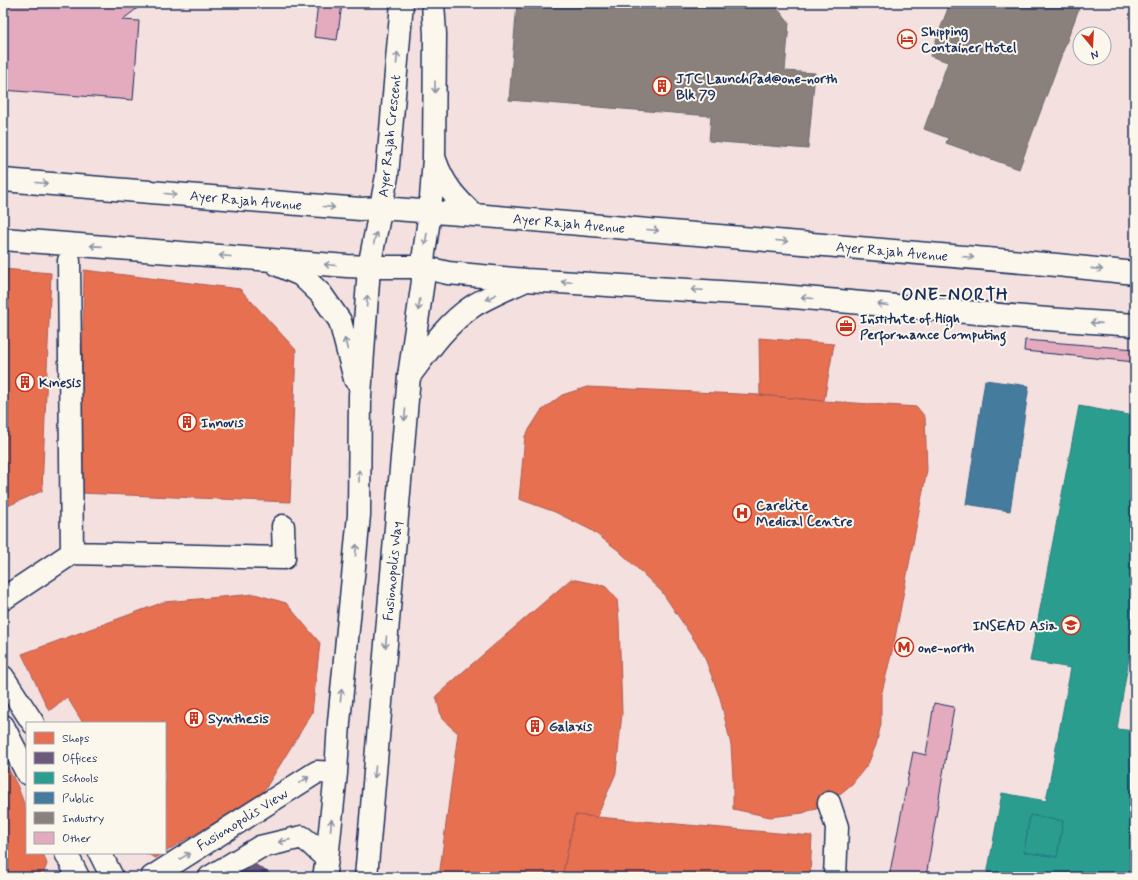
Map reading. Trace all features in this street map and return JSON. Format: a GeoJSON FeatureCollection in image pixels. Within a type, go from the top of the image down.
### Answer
{"type":"FeatureCollection","features":[{"type":"Feature","properties":{"kind":"street","name":"Ayer Rajah Crescent"},"geometry":{"type":"LineString","coordinates":[[369,268],[387,176],[402,3]]}},
{"type":"Feature","properties":{"kind":"street"},"geometry":{"type":"LineString","coordinates":[[422,267],[430,212],[434,158],[435,34],[433,3]]}},
{"type":"Feature","properties":{"kind":"street"},"geometry":{"type":"LineString","coordinates":[[434,158],[438,170],[448,188],[474,215]]}},
{"type":"Feature","properties":{"kind":"street","name":"Ayer Rajah Avenue"},"geometry":{"type":"LineString","coordinates":[[3,180],[352,208],[381,208],[474,215],[1049,264],[1135,273]]}},
{"type":"Feature","properties":{"kind":"street"},"geometry":{"type":"LineString","coordinates":[[3,239],[369,268],[422,267],[448,273],[526,280],[770,295],[1047,320],[1135,325]]}},
{"type":"Feature","properties":{"kind":"street"},"geometry":{"type":"LineString","coordinates":[[264,260],[300,275],[321,294],[340,321],[360,395]]}},
{"type":"Feature","properties":{"kind":"street"},"geometry":{"type":"LineString","coordinates":[[69,261],[72,553]]}},
{"type":"Feature","properties":{"kind":"street","name":"Fusionopolis Way"},"geometry":{"type":"LineString","coordinates":[[366,877],[409,376],[423,280],[422,267]]}},
{"type":"Feature","properties":{"kind":"street"},"geometry":{"type":"LineString","coordinates":[[326,868],[359,515],[360,395],[369,268]]}},
{"type":"Feature","properties":{"kind":"street"},"geometry":{"type":"LineString","coordinates":[[409,376],[432,345],[452,323],[473,306],[526,280]]}},
{"type":"Feature","properties":{"kind":"street"},"geometry":{"type":"LineString","coordinates":[[3,599],[72,553],[284,558],[283,526]]}},
{"type":"Feature","properties":{"kind":"street"},"geometry":{"type":"LineString","coordinates":[[3,677],[32,722]]}},
{"type":"Feature","properties":{"kind":"street"},"geometry":{"type":"LineString","coordinates":[[3,726],[26,771]]}},
{"type":"Feature","properties":{"kind":"street","name":"Fusionopolis View"},"geometry":{"type":"LineString","coordinates":[[152,877],[317,772],[336,773]]}},
{"type":"Feature","properties":{"kind":"street"},"geometry":{"type":"LineString","coordinates":[[829,803],[836,827],[835,877]]}},
{"type":"Feature","properties":{"kind":"street"},"geometry":{"type":"LineString","coordinates":[[210,877],[260,847],[302,837],[311,844],[326,868]]}},
{"type":"Feature","properties":{"kind":"street"},"geometry":{"type":"LineString","coordinates":[[66,854],[78,877]]}},
{"type":"Feature","properties":{"kind":"street"},"geometry":{"type":"LineString","coordinates":[[100,854],[112,877]]}},
{"type":"Feature","properties":{"kind":"building: Shops","name":"Kinesis"},"geometry":{"type":"Polygon","coordinates":[[[3,269],[51,273],[42,491],[3,508],[3,269]]]}},
{"type":"Feature","properties":{"kind":"building: Shops","name":"Innovis"},"geometry":{"type":"Polygon","coordinates":[[[84,270],[240,289],[296,350],[290,502],[80,493],[84,270]]]}},
{"type":"Feature","properties":{"kind":"building: Shops"},"geometry":{"type":"Polygon","coordinates":[[[759,338],[834,344],[824,401],[760,395],[759,338]]]}},
{"type":"Feature","properties":{"kind":"building: Shops"},"geometry":{"type":"Polygon","coordinates":[[[587,387],[760,395],[917,407],[925,417],[927,470],[894,643],[881,696],[881,724],[876,745],[868,764],[852,784],[829,803],[803,813],[770,817],[733,809],[731,745],[720,698],[703,653],[662,592],[618,550],[591,530],[555,512],[519,499],[525,436],[541,411],[562,395],[587,387]]]}},
{"type":"Feature","properties":{"kind":"building: Shops","name":"Galaxis"},"geometry":{"type":"Polygon","coordinates":[[[571,579],[605,586],[617,599],[622,713],[616,773],[597,817],[575,815],[562,877],[439,877],[458,733],[442,719],[436,696],[571,579]]]}},
{"type":"Feature","properties":{"kind":"building: Shops","name":"Synthesis"},"geometry":{"type":"Polygon","coordinates":[[[255,594],[286,603],[320,643],[312,713],[262,794],[166,851],[166,722],[82,722],[67,697],[49,711],[22,654],[164,602],[255,594]]]}},
{"type":"Feature","properties":{"kind":"building: Shops"},"geometry":{"type":"Polygon","coordinates":[[[3,759],[17,785],[26,808],[26,854],[43,854],[47,864],[42,877],[3,877],[3,759]]]}},
{"type":"Feature","properties":{"kind":"building: Shops"},"geometry":{"type":"Polygon","coordinates":[[[575,815],[812,836],[810,877],[562,877],[575,815]]]}},
{"type":"Feature","properties":{"kind":"building: Shops"},"geometry":{"type":"Polygon","coordinates":[[[147,854],[162,854],[156,858],[147,854]]]}},
{"type":"Feature","properties":{"kind":"building: Offices"},"geometry":{"type":"Polygon","coordinates":[[[253,863],[275,877],[230,877],[253,863]]]}},
{"type":"Feature","properties":{"kind":"building: Schools","name":"INSEAD Asia"},"geometry":{"type":"Polygon","coordinates":[[[1079,406],[1135,416],[1135,623],[1117,729],[1135,731],[1135,877],[1000,877],[987,875],[1002,793],[1046,801],[1071,668],[1030,661],[1079,406]],[[1030,815],[1024,852],[1057,857],[1063,821],[1030,815]]]}},
{"type":"Feature","properties":{"kind":"building: Schools"},"geometry":{"type":"Polygon","coordinates":[[[1030,815],[1063,821],[1057,857],[1024,852],[1030,815]]]}},
{"type":"Feature","properties":{"kind":"building: Public"},"geometry":{"type":"Polygon","coordinates":[[[985,380],[1029,386],[1010,511],[966,504],[985,380]]]}},
{"type":"Feature","properties":{"kind":"building: Industry","name":"JTC LaunchPad@one-north Blk 79"},"geometry":{"type":"Polygon","coordinates":[[[517,3],[773,3],[789,23],[785,71],[815,73],[808,149],[709,141],[711,116],[509,100],[517,3]]]}},
{"type":"Feature","properties":{"kind":"building: Industry"},"geometry":{"type":"Polygon","coordinates":[[[950,3],[1081,3],[1019,169],[946,143],[948,138],[924,129],[948,62],[930,56],[950,3]]]}},
{"type":"Feature","properties":{"kind":"building: Other"},"geometry":{"type":"Polygon","coordinates":[[[3,3],[144,3],[122,20],[139,21],[133,100],[3,90],[3,3]]]}},
{"type":"Feature","properties":{"kind":"building: Other"},"geometry":{"type":"Polygon","coordinates":[[[318,3],[342,4],[337,40],[314,37],[318,3]]]}},
{"type":"Feature","properties":{"kind":"building: Other"},"geometry":{"type":"Polygon","coordinates":[[[1025,340],[1135,349],[1135,362],[1024,351],[1025,340]]]}},
{"type":"Feature","properties":{"kind":"building: Other"},"geometry":{"type":"Polygon","coordinates":[[[934,703],[954,707],[926,877],[889,877],[913,752],[926,755],[934,703]]]}},
{"type":"Feature","properties":{"kind":"place","name":"Shipping Container Hotel"},"geometry":{"type":"Point","coordinates":[907,39]}},
{"type":"Feature","properties":{"kind":"place","name":"JTC LaunchPad@one-north Blk 79"},"geometry":{"type":"Point","coordinates":[662,86]}},
{"type":"Feature","properties":{"kind":"place","name":"Institute of High Performance Computing"},"geometry":{"type":"Point","coordinates":[846,326]}},
{"type":"Feature","properties":{"kind":"place","name":"Kinesis"},"geometry":{"type":"Point","coordinates":[25,382]}},
{"type":"Feature","properties":{"kind":"place","name":"Innovis"},"geometry":{"type":"Point","coordinates":[187,422]}},
{"type":"Feature","properties":{"kind":"place","name":"Carelite Medical Centre"},"geometry":{"type":"Point","coordinates":[742,513]}},
{"type":"Feature","properties":{"kind":"place","name":"INSEAD Asia"},"geometry":{"type":"Point","coordinates":[1071,625]}},
{"type":"Feature","properties":{"kind":"place","name":"one-north"},"geometry":{"type":"Point","coordinates":[904,647]}},
{"type":"Feature","properties":{"kind":"place","name":"Synthesis"},"geometry":{"type":"Point","coordinates":[194,718]}},
{"type":"Feature","properties":{"kind":"place","name":"Galaxis"},"geometry":{"type":"Point","coordinates":[535,726]}},
{"type":"Feature","properties":{"kind":"district","name":"ONE-NORTH"},"geometry":{"type":"Point","coordinates":[955,294]}}]}
